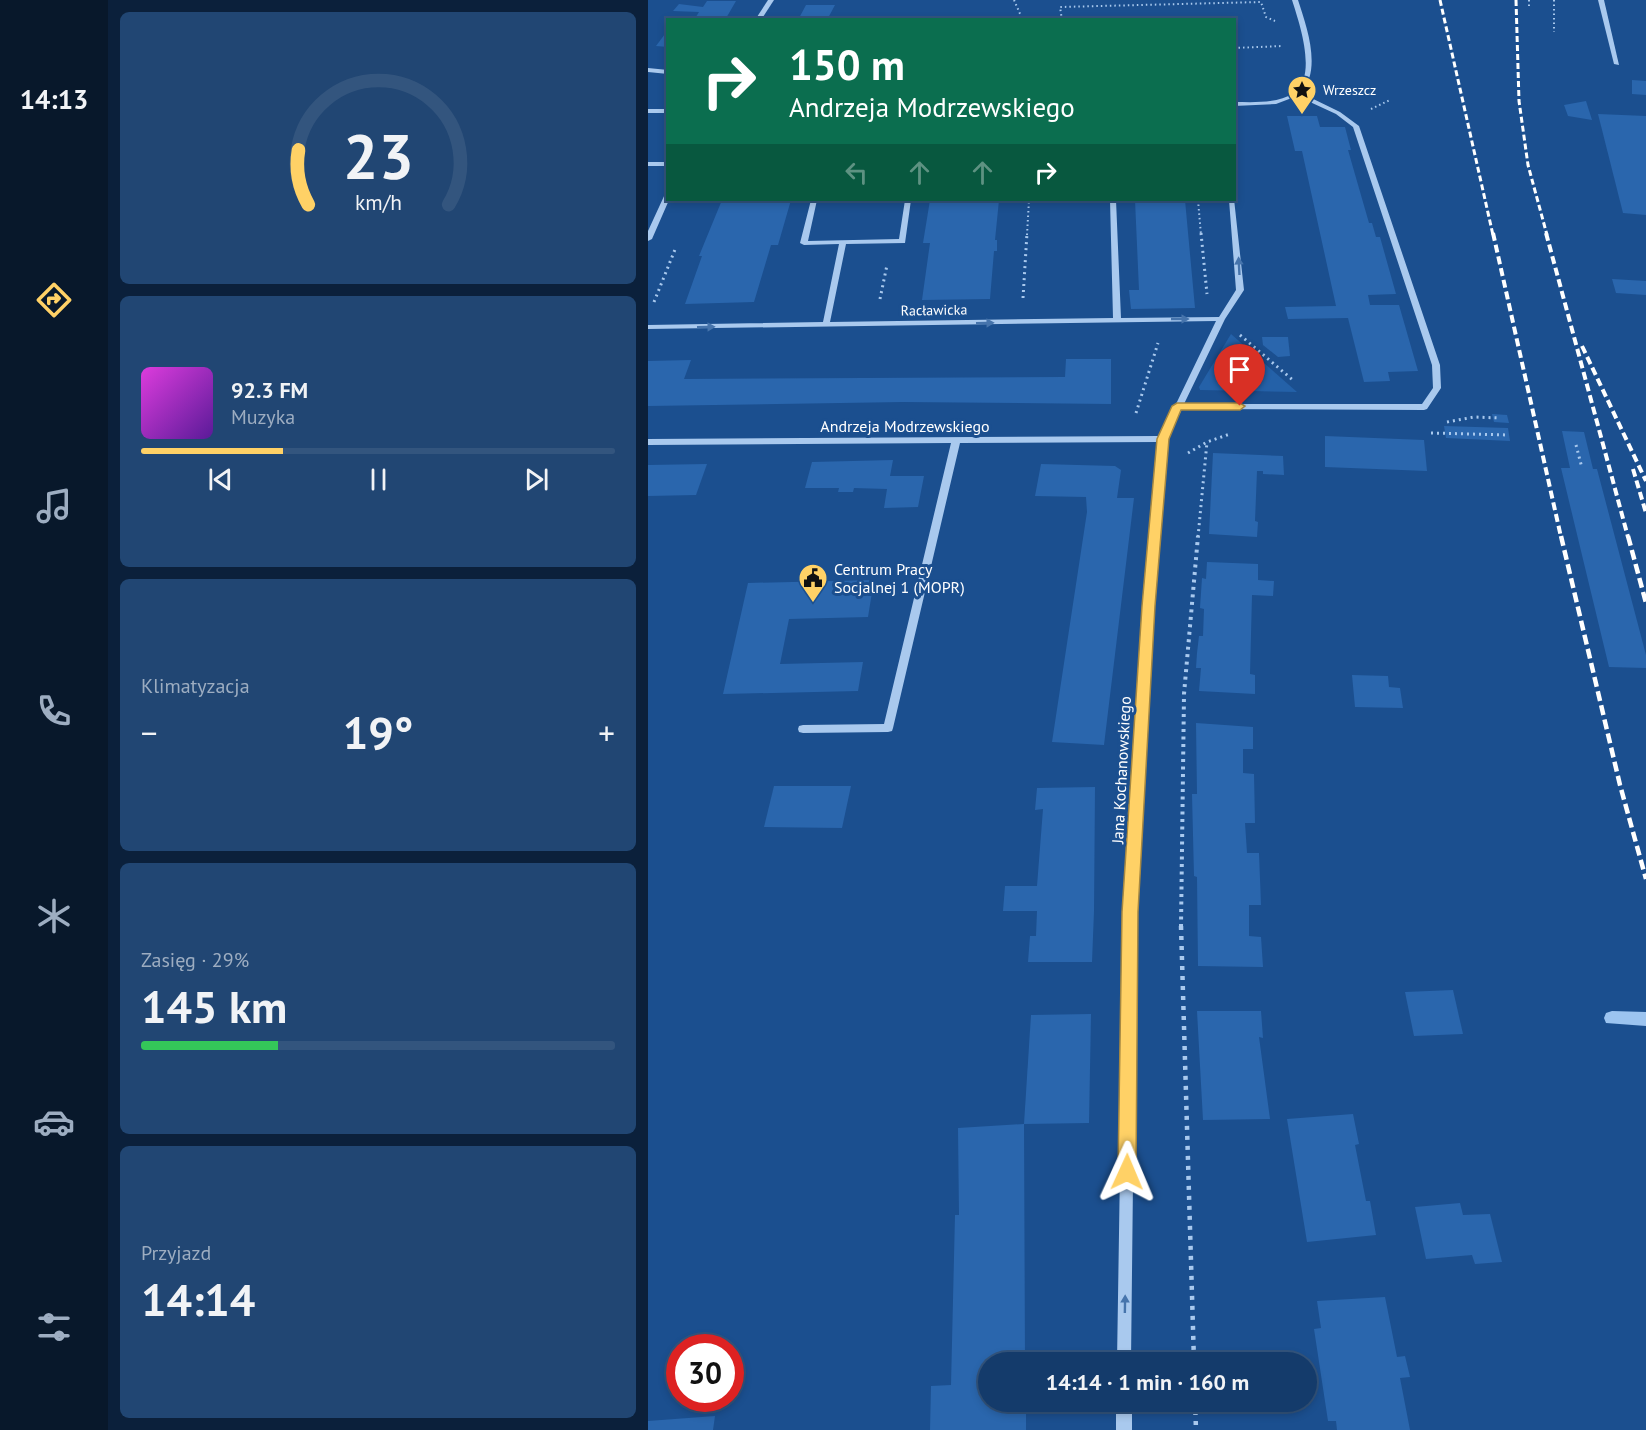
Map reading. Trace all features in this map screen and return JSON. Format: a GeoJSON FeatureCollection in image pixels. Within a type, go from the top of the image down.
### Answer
{"type":"FeatureCollection","features":[{"type":"Feature","properties":{"kind":"street"},"geometry":{"type":"LineString","coordinates":[[759,18],[771,0]]}},
{"type":"Feature","properties":{"kind":"street"},"geometry":{"type":"LineString","coordinates":[[1236,105],[1262,103],[1297,94],[1305,85],[1308,76],[1308,53],[1295,0]]}},
{"type":"Feature","properties":{"kind":"street"},"geometry":{"type":"LineString","coordinates":[[1601,0],[1617,64]]}},
{"type":"Feature","properties":{"kind":"street"},"geometry":{"type":"LineString","coordinates":[[648,70],[666,72]]}},
{"type":"Feature","properties":{"kind":"street"},"geometry":{"type":"LineString","coordinates":[[1177,406],[1424,407],[1437,388],[1436,365],[1356,126],[1338,113],[1297,94]]}},
{"type":"Feature","properties":{"kind":"street"},"geometry":{"type":"LineString","coordinates":[[648,111],[666,111]]}},
{"type":"Feature","properties":{"kind":"street"},"geometry":{"type":"LineString","coordinates":[[648,164],[666,164]]}},
{"type":"Feature","properties":{"kind":"street"},"geometry":{"type":"LineString","coordinates":[[648,239],[666,198]]}},
{"type":"Feature","properties":{"kind":"street"},"geometry":{"type":"LineString","coordinates":[[814,201],[804,243],[902,241],[908,201]]}},
{"type":"Feature","properties":{"kind":"street"},"geometry":{"type":"LineString","coordinates":[[1113,201],[1117,320]]}},
{"type":"Feature","properties":{"kind":"street","name":"Jana Kochanowskiego"},"geometry":{"type":"LineString","coordinates":[[1124,1352],[1130,912],[1148,606],[1163,439],[1221,319],[1240,290],[1232,201]]}},
{"type":"Feature","properties":{"kind":"street"},"geometry":{"type":"LineString","coordinates":[[826,325],[843,242]]}},
{"type":"Feature","properties":{"kind":"street","name":"Racławicka"},"geometry":{"type":"LineString","coordinates":[[648,327],[1221,319]]}},
{"type":"Feature","properties":{"kind":"street","name":"Andrzeja Modrzewskiego"},"geometry":{"type":"LineString","coordinates":[[648,442],[1163,439]]}},
{"type":"Feature","properties":{"kind":"street"},"geometry":{"type":"LineString","coordinates":[[803,729],[888,728],[956,441]]}},
{"type":"Feature","properties":{"kind":"street"},"geometry":{"type":"LineString","coordinates":[[1124,1412],[1124,1430]]}},
{"type":"Feature","properties":{"kind":"path"},"geometry":{"type":"LineString","coordinates":[[1014,0],[1019,18]]}},
{"type":"Feature","properties":{"kind":"path"},"geometry":{"type":"LineString","coordinates":[[1529,0],[1529,9]]}},
{"type":"Feature","properties":{"kind":"path"},"geometry":{"type":"LineString","coordinates":[[1554,0],[1554,32]]}},
{"type":"Feature","properties":{"kind":"path"},"geometry":{"type":"LineString","coordinates":[[1068,17],[1062,18],[1060,7],[1261,2],[1266,17],[1280,22]]}},
{"type":"Feature","properties":{"kind":"path"},"geometry":{"type":"LineString","coordinates":[[1236,48],[1284,46],[1282,38]]}},
{"type":"Feature","properties":{"kind":"path"},"geometry":{"type":"LineString","coordinates":[[1375,107],[1390,100]]}},
{"type":"Feature","properties":{"kind":"path"},"geometry":{"type":"LineString","coordinates":[[1022,307],[1029,201]]}},
{"type":"Feature","properties":{"kind":"path"},"geometry":{"type":"LineString","coordinates":[[1198,201],[1208,309],[1324,406]]}},
{"type":"Feature","properties":{"kind":"path"},"geometry":{"type":"LineString","coordinates":[[879,302],[892,241]]}},
{"type":"Feature","properties":{"kind":"path"},"geometry":{"type":"LineString","coordinates":[[652,305],[678,242]]}},
{"type":"Feature","properties":{"kind":"path"},"geometry":{"type":"LineString","coordinates":[[1135,414],[1160,336],[1172,319]]}},
{"type":"Feature","properties":{"kind":"path"},"geometry":{"type":"LineString","coordinates":[[1442,423],[1474,417],[1500,418]]}},
{"type":"Feature","properties":{"kind":"path"},"geometry":{"type":"LineString","coordinates":[[1162,461],[1185,455],[1207,442],[1237,432]]}},
{"type":"Feature","properties":{"kind":"path"},"geometry":{"type":"LineString","coordinates":[[1429,434],[1509,435]]}},
{"type":"Feature","properties":{"kind":"path"},"geometry":{"type":"LineString","coordinates":[[1194,1352],[1182,939],[1185,694],[1207,442]]}},
{"type":"Feature","properties":{"kind":"path"},"geometry":{"type":"LineString","coordinates":[[1576,445],[1582,468]]}},
{"type":"Feature","properties":{"kind":"path"},"geometry":{"type":"LineString","coordinates":[[1195,1412],[1196,1430]]}},
{"type":"Feature","properties":{"kind":"shaded area"},"geometry":{"type":"Polygon","coordinates":[[[1231,334],[1297,392],[1200,390],[1199,387],[1231,334]]]}},
{"type":"Feature","properties":{"kind":"building"},"geometry":{"type":"Polygon","coordinates":[[[707,1],[736,1],[726,18],[695,18],[699,12],[673,11],[679,4],[703,7],[707,1]]]}},
{"type":"Feature","properties":{"kind":"building"},"geometry":{"type":"Polygon","coordinates":[[[806,5],[835,5],[828,18],[799,18],[806,5]]]}},
{"type":"Feature","properties":{"kind":"building"},"geometry":{"type":"Polygon","coordinates":[[[665,34],[666,34],[666,47],[656,46],[665,34]]]}},
{"type":"Feature","properties":{"kind":"building"},"geometry":{"type":"Polygon","coordinates":[[[1632,80],[1646,81],[1646,95],[1632,94],[1632,80]]]}},
{"type":"Feature","properties":{"kind":"building"},"geometry":{"type":"Polygon","coordinates":[[[1586,101],[1592,120],[1568,116],[1564,105],[1586,101]]]}},
{"type":"Feature","properties":{"kind":"building"},"geometry":{"type":"Polygon","coordinates":[[[1598,114],[1646,116],[1646,215],[1623,213],[1598,114]]]}},
{"type":"Feature","properties":{"kind":"building"},"geometry":{"type":"Polygon","coordinates":[[[1287,116],[1317,116],[1320,127],[1345,127],[1351,150],[1348,150],[1369,223],[1372,223],[1376,237],[1380,237],[1396,294],[1368,295],[1370,305],[1399,305],[1418,371],[1388,372],[1390,381],[1364,382],[1348,318],[1288,319],[1285,307],[1336,306],[1302,151],[1295,151],[1287,116]]]}},
{"type":"Feature","properties":{"kind":"building"},"geometry":{"type":"Polygon","coordinates":[[[722,201],[791,201],[778,245],[771,245],[754,302],[685,304],[702,256],[699,256],[722,201]]]}},
{"type":"Feature","properties":{"kind":"building"},"geometry":{"type":"Polygon","coordinates":[[[930,201],[999,201],[995,240],[997,240],[997,251],[994,251],[990,299],[922,300],[930,243],[923,243],[930,201]]]}},
{"type":"Feature","properties":{"kind":"building"},"geometry":{"type":"Polygon","coordinates":[[[1135,201],[1185,201],[1195,308],[1131,309],[1129,290],[1139,290],[1135,201]]]}},
{"type":"Feature","properties":{"kind":"building"},"geometry":{"type":"Polygon","coordinates":[[[1612,279],[1646,281],[1646,295],[1616,293],[1612,279]]]}},
{"type":"Feature","properties":{"kind":"building"},"geometry":{"type":"Polygon","coordinates":[[[1262,337],[1288,337],[1290,356],[1278,357],[1263,345],[1262,337]]]}},
{"type":"Feature","properties":{"kind":"building"},"geometry":{"type":"Polygon","coordinates":[[[1066,359],[1111,359],[1111,404],[903,402],[648,406],[648,361],[691,360],[684,379],[1065,377],[1066,359]]]}},
{"type":"Feature","properties":{"kind":"building"},"geometry":{"type":"Polygon","coordinates":[[[1492,414],[1507,415],[1509,423],[1494,422],[1492,414]]]}},
{"type":"Feature","properties":{"kind":"building"},"geometry":{"type":"Polygon","coordinates":[[[1444,426],[1508,428],[1510,441],[1446,438],[1444,426]]]}},
{"type":"Feature","properties":{"kind":"building"},"geometry":{"type":"Polygon","coordinates":[[[1562,431],[1584,432],[1593,469],[1597,469],[1646,655],[1646,668],[1609,667],[1561,468],[1570,468],[1562,431]]]}},
{"type":"Feature","properties":{"kind":"building"},"geometry":{"type":"Polygon","coordinates":[[[1325,436],[1424,440],[1427,471],[1325,467],[1325,436]]]}},
{"type":"Feature","properties":{"kind":"building"},"geometry":{"type":"Polygon","coordinates":[[[1213,453],[1283,456],[1284,475],[1263,474],[1263,471],[1257,471],[1255,521],[1258,522],[1257,537],[1209,534],[1213,453]]]}},
{"type":"Feature","properties":{"kind":"building"},"geometry":{"type":"Polygon","coordinates":[[[893,460],[890,476],[924,476],[918,507],[884,508],[887,489],[854,488],[853,492],[838,492],[839,488],[805,488],[812,462],[893,460]]]}},
{"type":"Feature","properties":{"kind":"building"},"geometry":{"type":"Polygon","coordinates":[[[707,464],[696,495],[648,496],[648,465],[707,464]]]}},
{"type":"Feature","properties":{"kind":"building"},"geometry":{"type":"Polygon","coordinates":[[[1041,464],[1115,466],[1121,470],[1117,498],[1134,498],[1104,745],[1052,742],[1087,512],[1086,497],[1035,496],[1041,464]]]}},
{"type":"Feature","properties":{"kind":"building"},"geometry":{"type":"Polygon","coordinates":[[[1207,562],[1258,564],[1258,580],[1274,581],[1273,596],[1252,595],[1250,674],[1255,675],[1255,694],[1199,691],[1201,668],[1196,668],[1199,636],[1203,636],[1204,609],[1200,608],[1202,578],[1206,579],[1207,562]]]}},
{"type":"Feature","properties":{"kind":"building"},"geometry":{"type":"Polygon","coordinates":[[[874,580],[868,617],[789,619],[780,664],[863,662],[858,691],[723,694],[748,583],[874,580]]]}},
{"type":"Feature","properties":{"kind":"building"},"geometry":{"type":"Polygon","coordinates":[[[1352,675],[1388,676],[1389,687],[1400,688],[1403,708],[1355,707],[1352,675]]]}},
{"type":"Feature","properties":{"kind":"building"},"geometry":{"type":"Polygon","coordinates":[[[1196,723],[1253,727],[1253,749],[1243,749],[1243,773],[1254,774],[1255,823],[1245,823],[1247,853],[1259,853],[1261,905],[1249,905],[1249,936],[1261,937],[1263,967],[1198,966],[1197,877],[1194,876],[1192,794],[1197,794],[1196,723]]]}},
{"type":"Feature","properties":{"kind":"building"},"geometry":{"type":"Polygon","coordinates":[[[774,786],[851,786],[842,828],[764,827],[774,786]]]}},
{"type":"Feature","properties":{"kind":"building"},"geometry":{"type":"Polygon","coordinates":[[[1095,787],[1092,962],[1028,962],[1030,936],[1036,936],[1037,911],[1003,911],[1005,886],[1037,886],[1043,809],[1035,810],[1037,788],[1095,787]]]}},
{"type":"Feature","properties":{"kind":"building"},"geometry":{"type":"Polygon","coordinates":[[[1453,990],[1463,1034],[1414,1036],[1405,992],[1453,990]]]}},
{"type":"Feature","properties":{"kind":"building"},"geometry":{"type":"Polygon","coordinates":[[[1197,1011],[1261,1011],[1263,1038],[1259,1037],[1270,1119],[1203,1120],[1197,1011]]]}},
{"type":"Feature","properties":{"kind":"building"},"geometry":{"type":"Polygon","coordinates":[[[1091,1014],[1089,1123],[1024,1124],[1031,1015],[1091,1014]]]}},
{"type":"Feature","properties":{"kind":"building"},"geometry":{"type":"Polygon","coordinates":[[[1353,1114],[1359,1144],[1355,1145],[1366,1201],[1370,1201],[1376,1235],[1307,1242],[1287,1119],[1353,1114]]]}},
{"type":"Feature","properties":{"kind":"building"},"geometry":{"type":"Polygon","coordinates":[[[1024,1124],[1025,1352],[978,1352],[978,1412],[1026,1412],[1026,1430],[930,1430],[931,1386],[951,1385],[955,1215],[959,1215],[958,1128],[1024,1124]]]}},
{"type":"Feature","properties":{"kind":"building"},"geometry":{"type":"Polygon","coordinates":[[[1460,1203],[1463,1215],[1490,1214],[1502,1262],[1475,1264],[1472,1255],[1426,1259],[1415,1207],[1460,1203]]]}},
{"type":"Feature","properties":{"kind":"building"},"geometry":{"type":"Polygon","coordinates":[[[1385,1297],[1397,1357],[1405,1356],[1410,1377],[1400,1378],[1410,1430],[1337,1430],[1336,1421],[1328,1421],[1314,1329],[1321,1328],[1317,1301],[1385,1297]]]}},
{"type":"Feature","properties":{"kind":"building"},"geometry":{"type":"Polygon","coordinates":[[[715,1416],[713,1430],[648,1430],[648,1421],[715,1416]]]}},
{"type":"Feature","properties":{"kind":"waterway"},"geometry":{"type":"LineString","coordinates":[[1612,1018],[1646,1019]]}},
{"type":"Feature","properties":{"kind":"railway"},"geometry":{"type":"LineString","coordinates":[[1440,0],[1493,235]]}},
{"type":"Feature","properties":{"kind":"railway"},"geometry":{"type":"LineString","coordinates":[[1516,0],[1519,101],[1528,165],[1547,235]]}},
{"type":"Feature","properties":{"kind":"railway"},"geometry":{"type":"LineString","coordinates":[[1493,233],[1561,537]]}},
{"type":"Feature","properties":{"kind":"railway"},"geometry":{"type":"LineString","coordinates":[[1546,233],[1628,537]]}},
{"type":"Feature","properties":{"kind":"railway"},"geometry":{"type":"LineString","coordinates":[[1582,346],[1646,481]]}},
{"type":"Feature","properties":{"kind":"railway"},"geometry":{"type":"LineString","coordinates":[[1633,469],[1646,513]]}},
{"type":"Feature","properties":{"kind":"railway"},"geometry":{"type":"LineString","coordinates":[[1561,536],[1620,785],[1646,879]]}},
{"type":"Feature","properties":{"kind":"railway"},"geometry":{"type":"LineString","coordinates":[[1628,536],[1646,603]]}},
{"type":"Feature","properties":{"kind":"place","name":"Wrzeszcz"},"geometry":{"type":"Point","coordinates":[1302,116]}},
{"type":"Feature","properties":{"kind":"place","name":"Centrum Pracy Socjalnej 1 (MOPR)"},"geometry":{"type":"Point","coordinates":[813,604]}},
{"type":"Feature","properties":{"kind":"route"},"geometry":{"type":"LineString","coordinates":[[1127,1172],[1130,912],[1148,606],[1163,439],[1177,406],[1240,406]]}}]}
